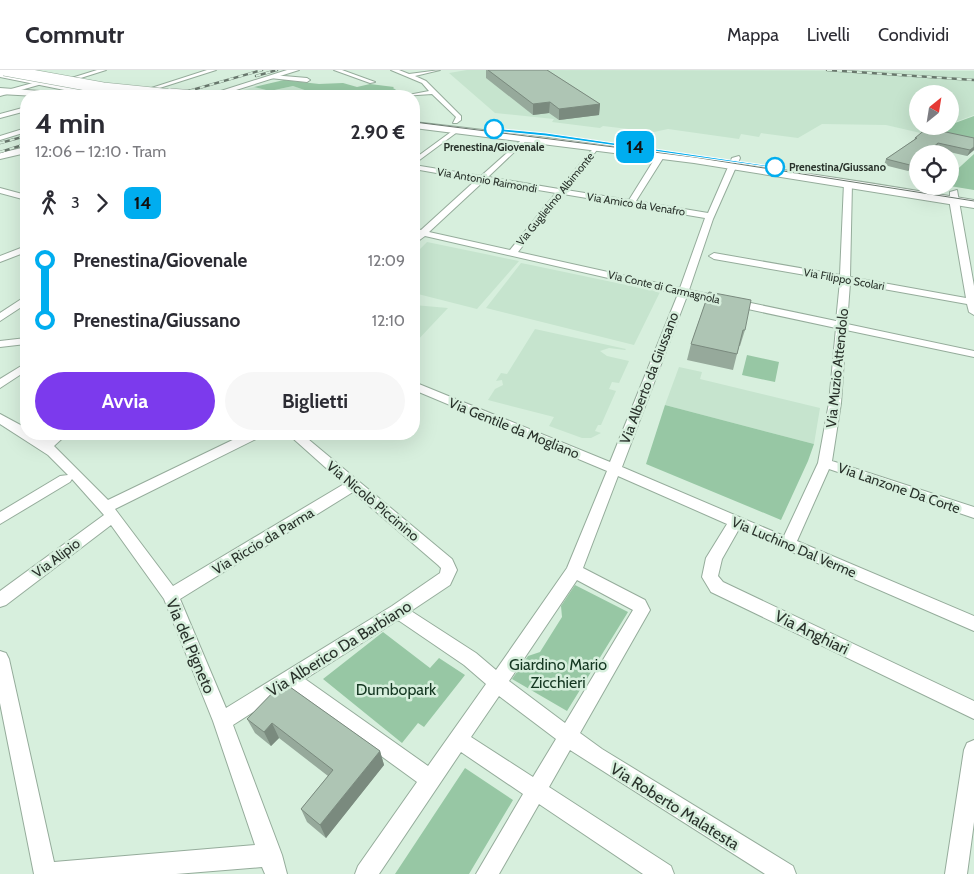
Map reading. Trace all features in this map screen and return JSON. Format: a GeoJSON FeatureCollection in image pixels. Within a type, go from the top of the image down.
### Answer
{"type":"FeatureCollection","features":[{"type":"Feature","properties":{"kind":"highway"},"geometry":{"type":"LineString","coordinates":[[4,70],[118,90]]}},
{"type":"Feature","properties":{"kind":"highway"},"geometry":{"type":"LineString","coordinates":[[0,74],[92,90]]}},
{"type":"Feature","properties":{"kind":"main road"},"geometry":{"type":"LineString","coordinates":[[14,70],[127,90]]}},
{"type":"Feature","properties":{"kind":"main road"},"geometry":{"type":"LineString","coordinates":[[228,90],[295,70]]}},
{"type":"Feature","properties":{"kind":"main road"},"geometry":{"type":"LineString","coordinates":[[0,74],[69,90]]}},
{"type":"Feature","properties":{"kind":"main road"},"geometry":{"type":"LineString","coordinates":[[3,92],[20,93]]}},
{"type":"Feature","properties":{"kind":"main road"},"geometry":{"type":"LineString","coordinates":[[420,119],[662,156],[734,162],[909,185]]}},
{"type":"Feature","properties":{"kind":"main road"},"geometry":{"type":"LineString","coordinates":[[420,125],[543,131],[734,162],[848,183],[954,196],[974,195]]}},
{"type":"Feature","properties":{"kind":"main road"},"geometry":{"type":"LineString","coordinates":[[0,156],[20,151]]}},
{"type":"Feature","properties":{"kind":"main road"},"geometry":{"type":"LineString","coordinates":[[951,195],[974,204]]}},
{"type":"Feature","properties":{"kind":"street"},"geometry":{"type":"LineString","coordinates":[[68,80],[103,70]]}},
{"type":"Feature","properties":{"kind":"street"},"geometry":{"type":"LineString","coordinates":[[153,90],[213,70]]}},
{"type":"Feature","properties":{"kind":"street"},"geometry":{"type":"LineString","coordinates":[[336,70],[372,82]]}},
{"type":"Feature","properties":{"kind":"street"},"geometry":{"type":"LineString","coordinates":[[394,70],[424,82],[459,117],[456,126],[420,157]]}},
{"type":"Feature","properties":{"kind":"street"},"geometry":{"type":"LineString","coordinates":[[406,76],[437,70]]}},
{"type":"Feature","properties":{"kind":"street"},"geometry":{"type":"LineString","coordinates":[[272,77],[307,80]]}},
{"type":"Feature","properties":{"kind":"street"},"geometry":{"type":"LineString","coordinates":[[3,92],[40,83]]}},
{"type":"Feature","properties":{"kind":"street"},"geometry":{"type":"LineString","coordinates":[[420,94],[432,92]]}},
{"type":"Feature","properties":{"kind":"street"},"geometry":{"type":"LineString","coordinates":[[0,116],[20,111]]}},
{"type":"Feature","properties":{"kind":"street"},"geometry":{"type":"LineString","coordinates":[[0,138],[20,132]]}},
{"type":"Feature","properties":{"kind":"street"},"geometry":{"type":"LineString","coordinates":[[420,230],[483,178],[528,137]]}},
{"type":"Feature","properties":{"kind":"street","name":"Via Guglielmo Albimonte"},"geometry":{"type":"LineString","coordinates":[[512,253],[597,146]]}},
{"type":"Feature","properties":{"kind":"street"},"geometry":{"type":"LineString","coordinates":[[631,203],[662,156]]}},
{"type":"Feature","properties":{"kind":"street","name":"Via Alberto da Giussano"},"geometry":{"type":"LineString","coordinates":[[366,874],[574,571],[711,216],[734,162]]}},
{"type":"Feature","properties":{"kind":"street","name":"Via Antonio Raimondi"},"geometry":{"type":"LineString","coordinates":[[420,168],[560,192]]}},
{"type":"Feature","properties":{"kind":"street","name":"Via Muzio Attendolo"},"geometry":{"type":"LineString","coordinates":[[788,544],[824,463],[835,403],[845,279],[848,183]]}},
{"type":"Feature","properties":{"kind":"street"},"geometry":{"type":"LineString","coordinates":[[0,190],[20,196]]}},
{"type":"Feature","properties":{"kind":"street","name":"Via Amico da Venafro"},"geometry":{"type":"LineString","coordinates":[[560,192],[711,216]]}},
{"type":"Feature","properties":{"kind":"street"},"geometry":{"type":"LineString","coordinates":[[954,196],[973,305]]}},
{"type":"Feature","properties":{"kind":"street","name":"Via Conte di Carmagnola"},"geometry":{"type":"LineString","coordinates":[[420,232],[683,292],[974,354]]}},
{"type":"Feature","properties":{"kind":"street"},"geometry":{"type":"LineString","coordinates":[[962,248],[974,250]]}},
{"type":"Feature","properties":{"kind":"street"},"geometry":{"type":"LineString","coordinates":[[0,259],[20,251]]}},
{"type":"Feature","properties":{"kind":"street","name":"Via Filippo Scolari"},"geometry":{"type":"LineString","coordinates":[[714,256],[845,279],[973,305]]}},
{"type":"Feature","properties":{"kind":"street"},"geometry":{"type":"LineString","coordinates":[[0,318],[20,303]]}},
{"type":"Feature","properties":{"kind":"street"},"geometry":{"type":"LineString","coordinates":[[0,344],[20,342]]}},
{"type":"Feature","properties":{"kind":"street"},"geometry":{"type":"LineString","coordinates":[[0,384],[20,370]]}},
{"type":"Feature","properties":{"kind":"street","name":"Via Gentile da Mogliano"},"geometry":{"type":"LineString","coordinates":[[420,389],[614,470]]}},
{"type":"Feature","properties":{"kind":"street","name":"Via del Pigneto"},"geometry":{"type":"LineString","coordinates":[[0,418],[20,430]]}},
{"type":"Feature","properties":{"kind":"street","name":"Via del Pigneto"},"geometry":{"type":"LineString","coordinates":[[36,440],[70,468],[109,511],[171,596],[222,721],[273,864]]}},
{"type":"Feature","properties":{"kind":"street"},"geometry":{"type":"LineString","coordinates":[[45,446],[53,440]]}},
{"type":"Feature","properties":{"kind":"street","name":"Via Alipio"},"geometry":{"type":"LineString","coordinates":[[0,600],[109,511],[245,440]]}},
{"type":"Feature","properties":{"kind":"street","name":"Via Nicolò Piccinino"},"geometry":{"type":"LineString","coordinates":[[301,440],[444,561],[449,569]]}},
{"type":"Feature","properties":{"kind":"street","name":"Via Lanzone Da Corte"},"geometry":{"type":"LineString","coordinates":[[824,463],[974,513]]}},
{"type":"Feature","properties":{"kind":"street","name":"Via Luchino Dal Verme"},"geometry":{"type":"LineString","coordinates":[[614,470],[974,624]]}},
{"type":"Feature","properties":{"kind":"street"},"geometry":{"type":"LineString","coordinates":[[0,519],[65,479]]}},
{"type":"Feature","properties":{"kind":"street","name":"Via Riccio da Parma"},"geometry":{"type":"LineString","coordinates":[[171,596],[354,485]]}},
{"type":"Feature","properties":{"kind":"street","name":"Via Anghiari"},"geometry":{"type":"LineString","coordinates":[[736,522],[711,566],[710,577],[717,586],[974,710]]}},
{"type":"Feature","properties":{"kind":"street","name":"Via Alberico Da Barbiano"},"geometry":{"type":"LineString","coordinates":[[222,721],[398,611],[444,580],[449,569]]}},
{"type":"Feature","properties":{"kind":"street"},"geometry":{"type":"LineString","coordinates":[[487,874],[642,610],[639,605],[574,571]]}},
{"type":"Feature","properties":{"kind":"street","name":"Via Roberto Malatesta"},"geometry":{"type":"LineString","coordinates":[[398,611],[462,653],[515,698],[595,756],[784,874]]}},
{"type":"Feature","properties":{"kind":"street"},"geometry":{"type":"LineString","coordinates":[[0,659],[46,874],[273,864]]}},
{"type":"Feature","properties":{"kind":"street"},"geometry":{"type":"LineString","coordinates":[[290,679],[431,780]]}},
{"type":"Feature","properties":{"kind":"street"},"geometry":{"type":"LineString","coordinates":[[458,739],[663,874]]}},
{"type":"Feature","properties":{"kind":"street"},"geometry":{"type":"LineString","coordinates":[[956,874],[970,803],[974,750]]}},
{"type":"Feature","properties":{"kind":"shaded area"},"geometry":{"type":"Polygon","coordinates":[[[467,70],[974,71],[974,115],[959,121],[959,85],[909,85],[909,130],[886,125],[822,124],[798,138],[761,133],[759,137],[741,134],[739,139],[668,129],[654,132],[603,126],[600,128],[552,122],[554,119],[495,113],[449,73],[467,70]]]}},
{"type":"Feature","properties":{"kind":"shaded area"},"geometry":{"type":"Polygon","coordinates":[[[293,86],[305,90],[275,90],[293,86]]]}},
{"type":"Feature","properties":{"kind":"shaded area"},"geometry":{"type":"Polygon","coordinates":[[[254,87],[266,90],[243,90],[254,87]]]}},
{"type":"Feature","properties":{"kind":"shaded area"},"geometry":{"type":"Polygon","coordinates":[[[427,242],[519,261],[477,309],[420,295],[420,249],[427,242]]]}},
{"type":"Feature","properties":{"kind":"shaded area"},"geometry":{"type":"Polygon","coordinates":[[[521,263],[660,292],[634,345],[486,308],[521,263]]]}},
{"type":"Feature","properties":{"kind":"shaded area"},"geometry":{"type":"Polygon","coordinates":[[[420,306],[448,308],[420,338],[420,306]]]}},
{"type":"Feature","properties":{"kind":"shaded area"},"geometry":{"type":"Polygon","coordinates":[[[535,329],[626,349],[609,348],[600,351],[607,356],[629,361],[619,383],[612,382],[609,389],[616,391],[601,425],[598,425],[595,431],[601,433],[591,438],[582,438],[549,426],[554,417],[488,400],[495,389],[503,385],[502,380],[496,381],[501,373],[507,374],[535,329]]]}},
{"type":"Feature","properties":{"kind":"shaded area"},"geometry":{"type":"Polygon","coordinates":[[[679,367],[702,372],[700,379],[820,408],[814,444],[665,405],[679,367]]]}},
{"type":"Feature","properties":{"kind":"green space"},"geometry":{"type":"Polygon","coordinates":[[[284,80],[319,84],[343,83],[357,87],[370,84],[394,87],[396,90],[305,90],[293,86],[266,90],[254,87],[284,80]]]}},
{"type":"Feature","properties":{"kind":"green space"},"geometry":{"type":"Polygon","coordinates":[[[974,116],[974,144],[930,135],[959,135],[959,122],[974,116]]]}},
{"type":"Feature","properties":{"kind":"green space"},"geometry":{"type":"Polygon","coordinates":[[[974,154],[974,190],[959,188],[959,168],[974,154]]]}},
{"type":"Feature","properties":{"kind":"green space"},"geometry":{"type":"Polygon","coordinates":[[[747,355],[779,362],[775,382],[742,375],[747,355]]]}},
{"type":"Feature","properties":{"kind":"green space"},"geometry":{"type":"Polygon","coordinates":[[[665,405],[814,444],[781,520],[646,464],[665,405]]]}},
{"type":"Feature","properties":{"kind":"green space","name":"Giardino Mario Zicchieri"},"geometry":{"type":"Polygon","coordinates":[[[575,585],[628,612],[567,711],[512,679],[528,656],[540,652],[562,617],[561,606],[575,585]]]}},
{"type":"Feature","properties":{"kind":"green space","name":"Dumbopark"},"geometry":{"type":"Polygon","coordinates":[[[383,632],[430,668],[439,658],[465,675],[424,727],[418,723],[402,743],[323,679],[383,632]]]}},
{"type":"Feature","properties":{"kind":"green space"},"geometry":{"type":"Polygon","coordinates":[[[465,768],[513,800],[469,874],[395,874],[465,768]]]}},
{"type":"Feature","properties":{"kind":"building"},"geometry":{"type":"Polygon","coordinates":[[[488,70],[547,70],[600,104],[559,109],[550,102],[533,104],[488,70]]]}},
{"type":"Feature","properties":{"kind":"building"},"geometry":{"type":"Polygon","coordinates":[[[919,135],[959,135],[974,138],[974,147],[970,150],[959,148],[959,145],[938,143],[936,145],[909,145],[909,165],[886,159],[917,138],[915,138],[919,135]]]}},
{"type":"Feature","properties":{"kind":"building"},"geometry":{"type":"Polygon","coordinates":[[[709,292],[751,300],[745,330],[743,330],[737,354],[691,344],[709,292]]]}},
{"type":"Feature","properties":{"kind":"building"},"geometry":{"type":"Polygon","coordinates":[[[283,682],[380,751],[320,825],[301,809],[333,770],[272,723],[264,732],[247,719],[283,682]]]}},
{"type":"Feature","properties":{"kind":"tram line"},"geometry":{"type":"LineString","coordinates":[[0,71],[104,90]]}},
{"type":"Feature","properties":{"kind":"tram line"},"geometry":{"type":"LineString","coordinates":[[420,123],[694,157],[974,201]]}},
{"type":"Feature","properties":{"kind":"tram line","name":"14"},"geometry":{"type":"LineString","coordinates":[[494,129],[546,134],[775,167]]}},
{"type":"Feature","properties":{"kind":"railway"},"geometry":{"type":"LineString","coordinates":[[192,90],[262,70]]}},
{"type":"Feature","properties":{"kind":"railway"},"geometry":{"type":"LineString","coordinates":[[256,76],[277,70]]}},
{"type":"Feature","properties":{"kind":"railway"},"geometry":{"type":"LineString","coordinates":[[827,70],[974,80]]}},
{"type":"Feature","properties":{"kind":"railway"},"geometry":{"type":"LineString","coordinates":[[0,143],[20,138]]}},
{"type":"Feature","properties":{"kind":"railway"},"geometry":{"type":"LineString","coordinates":[[0,152],[20,146]]}},
{"type":"Feature","properties":{"kind":"place","name":"Prenestina/Giovenale"},"geometry":{"type":"Point","coordinates":[494,129]}},
{"type":"Feature","properties":{"kind":"place","name":"Prenestina/Giussano"},"geometry":{"type":"Point","coordinates":[775,167]}}]}
